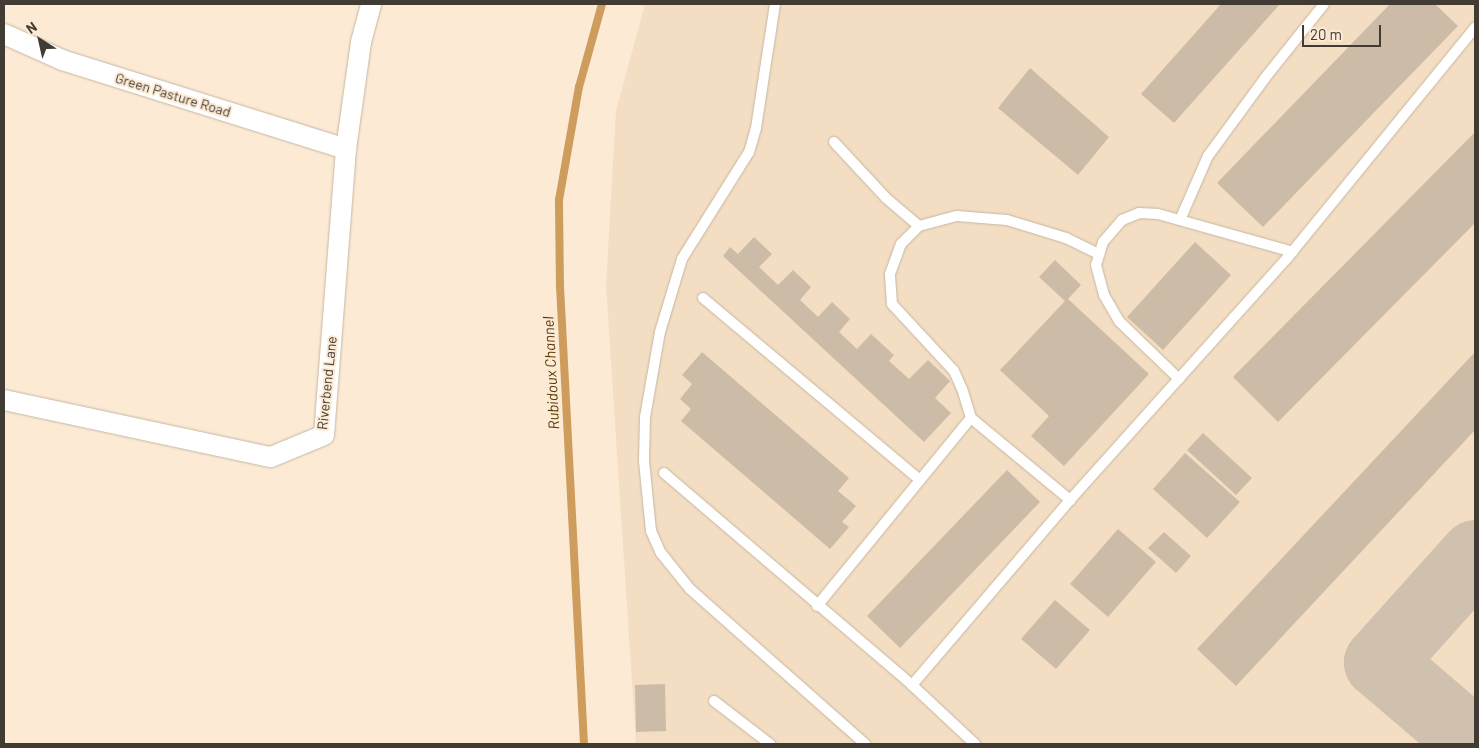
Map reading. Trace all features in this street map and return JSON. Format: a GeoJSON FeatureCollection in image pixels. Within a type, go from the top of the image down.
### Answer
{"type":"FeatureCollection","features":[{"type":"Feature","properties":{"kind":"street","name":"Riverbend Lane"},"geometry":{"type":"LineString","coordinates":[[4,400],[272,457],[324,435],[346,149],[361,42],[370,4]]}},
{"type":"Feature","properties":{"kind":"street","name":"Green Pasture Road"},"geometry":{"type":"LineString","coordinates":[[4,34],[62,60],[346,149]]}},
{"type":"Feature","properties":{"kind":"lane"},"geometry":{"type":"LineString","coordinates":[[775,4],[756,128],[749,152],[682,259],[660,332],[645,417],[644,461],[651,531],[661,553],[690,589],[853,740],[865,744]]}},
{"type":"Feature","properties":{"kind":"lane"},"geometry":{"type":"LineString","coordinates":[[1180,220],[1208,156],[1265,78],[1324,4]]}},
{"type":"Feature","properties":{"kind":"lane"},"geometry":{"type":"LineString","coordinates":[[912,685],[1070,500],[1293,252],[1475,28]]}},
{"type":"Feature","properties":{"kind":"lane"},"geometry":{"type":"LineString","coordinates":[[834,142],[886,198],[919,226]]}},
{"type":"Feature","properties":{"kind":"lane"},"geometry":{"type":"LineString","coordinates":[[1179,379],[1119,321],[1104,295],[1096,265],[1103,242],[1122,220],[1139,212],[1158,214],[1293,252]]}},
{"type":"Feature","properties":{"kind":"lane"},"geometry":{"type":"LineString","coordinates":[[1070,500],[971,418],[962,389],[954,372],[892,304],[890,274],[902,244],[919,226],[957,216],[1007,220],[1066,238],[1099,254]]}},
{"type":"Feature","properties":{"kind":"lane"},"geometry":{"type":"LineString","coordinates":[[702,298],[920,480]]}},
{"type":"Feature","properties":{"kind":"lane"},"geometry":{"type":"LineString","coordinates":[[817,606],[971,418]]}},
{"type":"Feature","properties":{"kind":"lane"},"geometry":{"type":"LineString","coordinates":[[664,473],[817,606],[912,685],[975,744]]}},
{"type":"Feature","properties":{"kind":"lane"},"geometry":{"type":"LineString","coordinates":[[714,701],[770,744]]}},
{"type":"Feature","properties":{"kind":"shaded area"},"geometry":{"type":"Polygon","coordinates":[[[645,4],[1475,4],[1475,744],[636,744],[606,285],[616,111],[645,4]]]}},
{"type":"Feature","properties":{"kind":"building"},"geometry":{"type":"Polygon","coordinates":[[[1221,4],[1280,4],[1174,123],[1141,94],[1221,4]]]}},
{"type":"Feature","properties":{"kind":"building"},"geometry":{"type":"Polygon","coordinates":[[[1390,4],[1435,4],[1458,26],[1263,227],[1217,183],[1390,4]]]}},
{"type":"Feature","properties":{"kind":"building"},"geometry":{"type":"Polygon","coordinates":[[[1030,68],[1109,137],[1078,175],[998,108],[1030,68]]]}},
{"type":"Feature","properties":{"kind":"building"},"geometry":{"type":"Polygon","coordinates":[[[1475,132],[1475,223],[1278,422],[1233,377],[1475,132]]]}},
{"type":"Feature","properties":{"kind":"building"},"geometry":{"type":"Polygon","coordinates":[[[754,237],[772,254],[759,267],[778,285],[793,270],[811,287],[800,300],[818,317],[832,302],[850,319],[839,332],[857,349],[871,334],[894,355],[889,361],[909,379],[928,360],[950,381],[935,398],[951,413],[924,442],[723,256],[730,247],[738,254],[754,237]]]}},
{"type":"Feature","properties":{"kind":"building"},"geometry":{"type":"Polygon","coordinates":[[[1195,242],[1231,275],[1163,350],[1127,317],[1195,242]]]}},
{"type":"Feature","properties":{"kind":"building"},"geometry":{"type":"Polygon","coordinates":[[[1055,260],[1081,285],[1068,299],[1149,374],[1064,466],[1031,436],[1049,416],[1000,370],[1065,301],[1039,277],[1055,260]]]}},
{"type":"Feature","properties":{"kind":"building"},"geometry":{"type":"Polygon","coordinates":[[[702,352],[849,478],[838,491],[856,506],[842,522],[849,527],[830,549],[681,421],[691,409],[680,399],[692,384],[682,375],[702,352]]]}},
{"type":"Feature","properties":{"kind":"building"},"geometry":{"type":"Polygon","coordinates":[[[1475,352],[1475,430],[1236,686],[1197,649],[1475,352]]]}},
{"type":"Feature","properties":{"kind":"building"},"geometry":{"type":"Polygon","coordinates":[[[1203,433],[1252,478],[1236,495],[1187,450],[1203,433]]]}},
{"type":"Feature","properties":{"kind":"building"},"geometry":{"type":"Polygon","coordinates":[[[1185,453],[1240,502],[1207,538],[1153,489],[1185,453]]]}},
{"type":"Feature","properties":{"kind":"building"},"geometry":{"type":"Polygon","coordinates":[[[1007,470],[1040,502],[900,648],[867,616],[1007,470]]]}},
{"type":"Feature","properties":{"kind":"building"},"geometry":{"type":"Polygon","coordinates":[[[1118,529],[1156,562],[1108,617],[1070,584],[1118,529]]]}},
{"type":"Feature","properties":{"kind":"building"},"geometry":{"type":"Polygon","coordinates":[[[1164,532],[1191,556],[1176,573],[1148,548],[1164,532]]]}},
{"type":"Feature","properties":{"kind":"building"},"geometry":{"type":"Polygon","coordinates":[[[1055,600],[1090,630],[1056,669],[1021,639],[1055,600]]]}},
{"type":"Feature","properties":{"kind":"building"},"geometry":{"type":"Polygon","coordinates":[[[665,684],[666,731],[636,732],[635,685],[665,684]]]}},
{"type":"Feature","properties":{"kind":"waterway","name":"Rubidoux Channel"},"geometry":{"type":"LineString","coordinates":[[584,744],[560,287],[559,200],[579,87],[602,4]]}},
{"type":"Feature","properties":{"kind":"taxiway"},"geometry":{"type":"LineString","coordinates":[[1475,555],[1379,662],[1475,744]]}}]}
